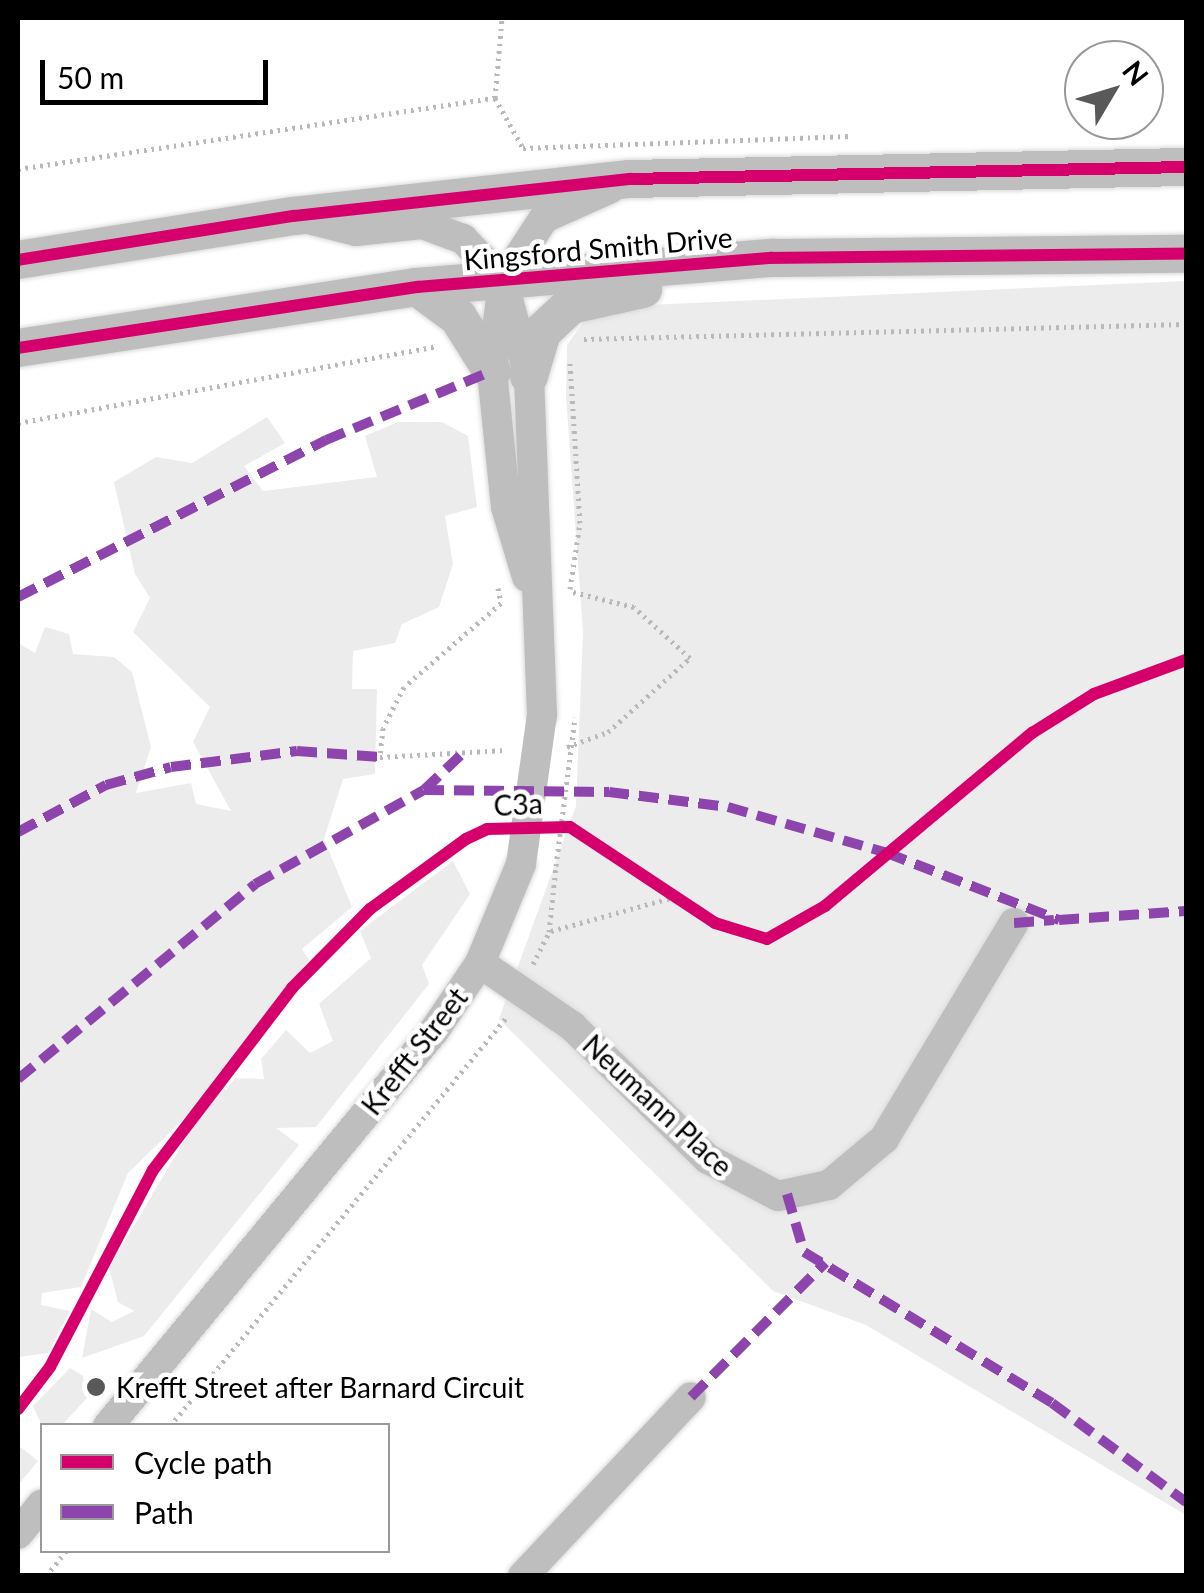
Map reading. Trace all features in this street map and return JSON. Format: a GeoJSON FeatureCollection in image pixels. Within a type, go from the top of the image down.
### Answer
{"type":"FeatureCollection","features":[{"type":"Feature","properties":{"kind":"main road"},"geometry":{"type":"LineString","coordinates":[[18,260],[294,216],[630,179],[1186,166]]}},
{"type":"Feature","properties":{"kind":"main road","name":"Kingsford Smith Drive"},"geometry":{"type":"LineString","coordinates":[[18,348],[418,288],[772,258],[1186,254]]}},
{"type":"Feature","properties":{"kind":"main road"},"geometry":{"type":"LineString","coordinates":[[418,288],[458,317],[499,364],[555,336],[571,305],[772,258]]}},
{"type":"Feature","properties":{"kind":"street"},"geometry":{"type":"LineString","coordinates":[[504,281],[544,218],[630,179]]}},
{"type":"Feature","properties":{"kind":"street","name":"Krefft Street"},"geometry":{"type":"LineString","coordinates":[[110,1423],[434,1031],[480,962],[521,864],[542,716],[534,599],[499,364],[504,281],[464,239],[422,224],[356,230],[294,216]]}},
{"type":"Feature","properties":{"kind":"street","name":"Neumann Place"},"geometry":{"type":"LineString","coordinates":[[480,962],[572,1026],[708,1159],[778,1196],[828,1185],[884,1139],[1014,923]]}},
{"type":"Feature","properties":{"kind":"street"},"geometry":{"type":"LineString","coordinates":[[522,1576],[691,1397]]}},
{"type":"Feature","properties":{"kind":"street"},"geometry":{"type":"LineString","coordinates":[[18,1534],[40,1506]]}},
{"type":"Feature","properties":{"kind":"path"},"geometry":{"type":"LineString","coordinates":[[502,18],[495,98],[523,148],[683,135],[850,136]]}},
{"type":"Feature","properties":{"kind":"path"},"geometry":{"type":"LineString","coordinates":[[18,168],[495,98]]}},
{"type":"Feature","properties":{"kind":"path"},"geometry":{"type":"LineString","coordinates":[[570,609],[580,523],[555,336],[1186,324]]}},
{"type":"Feature","properties":{"kind":"path"},"geometry":{"type":"LineString","coordinates":[[18,424],[204,383],[499,364]]}},
{"type":"Feature","properties":{"kind":"path"},"geometry":{"type":"LineString","coordinates":[[574,699],[549,932],[678,896]]}},
{"type":"Feature","properties":{"kind":"path"},"geometry":{"type":"LineString","coordinates":[[662,884],[690,905]]}},
{"type":"Feature","properties":{"kind":"path"},"geometry":{"type":"LineString","coordinates":[[172,1423],[506,1017]]}},
{"type":"Feature","properties":{"kind":"path"},"geometry":{"type":"LineString","coordinates":[[46,1576],[64,1553]]}},
{"type":"Feature","properties":{"kind":"shaded area"},"geometry":{"type":"Polygon","coordinates":[[[1186,281],[1186,1515],[866,1325],[773,1291],[499,1019],[576,806],[583,632],[566,396],[567,345],[585,320],[626,306],[1186,281]]]}},
{"type":"Feature","properties":{"kind":"shaded area"},"geometry":{"type":"Polygon","coordinates":[[[267,417],[285,443],[244,466],[263,491],[377,477],[365,436],[398,422],[442,422],[468,436],[477,507],[445,516],[453,564],[439,607],[402,624],[395,643],[353,651],[352,689],[377,689],[375,774],[343,779],[324,839],[352,907],[302,949],[309,960],[216,1077],[226,1090],[235,1078],[264,1079],[261,1059],[286,1030],[310,1053],[333,1041],[319,1004],[371,958],[360,931],[453,861],[470,894],[422,965],[429,984],[316,1127],[276,1128],[299,1145],[144,1336],[82,1358],[91,1309],[112,1322],[134,1311],[118,1302],[109,1268],[194,1124],[187,1116],[128,1173],[81,1287],[42,1293],[41,1305],[70,1311],[48,1353],[18,1357],[18,643],[35,653],[45,627],[69,634],[73,654],[114,657],[132,672],[151,747],[136,793],[191,783],[196,804],[231,811],[193,742],[210,707],[133,632],[150,598],[135,574],[114,482],[156,457],[192,463],[267,417]]]}},
{"type":"Feature","properties":{"kind":"shaded area"},"geometry":{"type":"Polygon","coordinates":[[[70,1368],[83,1376],[87,1398],[64,1423],[41,1423],[33,1406],[70,1368]]]}},
{"type":"Feature","properties":{"kind":"shaded area"},"geometry":{"type":"Polygon","coordinates":[[[18,1445],[38,1461],[18,1485],[18,1445]]]}},
{"type":"Feature","properties":{"kind":"marked path"},"geometry":{"type":"LineString","coordinates":[[18,597],[326,440],[492,371]]}},
{"type":"Feature","properties":{"kind":"marked path"},"geometry":{"type":"LineString","coordinates":[[18,832],[106,785],[171,767],[297,751],[380,757]]}},
{"type":"Feature","properties":{"kind":"marked path"},"geometry":{"type":"LineString","coordinates":[[18,1079],[255,884],[424,790],[464,752]]}},
{"type":"Feature","properties":{"kind":"marked path"},"geometry":{"type":"LineString","coordinates":[[424,790],[609,792],[728,807],[887,853],[1059,920],[1186,911]]}},
{"type":"Feature","properties":{"kind":"marked path"},"geometry":{"type":"LineString","coordinates":[[1014,923],[1054,920]]}},
{"type":"Feature","properties":{"kind":"marked path"},"geometry":{"type":"LineString","coordinates":[[787,1194],[804,1252],[1052,1403],[1186,1502]]}},
{"type":"Feature","properties":{"kind":"marked path"},"geometry":{"type":"LineString","coordinates":[[691,1397],[825,1263]]}},
{"type":"Feature","properties":{"kind":"cycle path"},"geometry":{"type":"LineString","coordinates":[[18,260],[294,216],[630,179],[1186,167]]}},
{"type":"Feature","properties":{"kind":"cycle path"},"geometry":{"type":"LineString","coordinates":[[18,348],[417,287],[772,258],[1186,254]]}},
{"type":"Feature","properties":{"kind":"cycle path","name":"C3a"},"geometry":{"type":"LineString","coordinates":[[18,1409],[50,1367],[153,1170],[292,988],[370,909],[466,839],[487,829],[570,827],[715,923],[767,939],[825,906],[1032,733],[1094,694],[1186,660]]}},
{"type":"Feature","properties":{"kind":"place","name":"Krefft Street after Barnard Circuit"},"geometry":{"type":"Point","coordinates":[96,1387]}}]}
